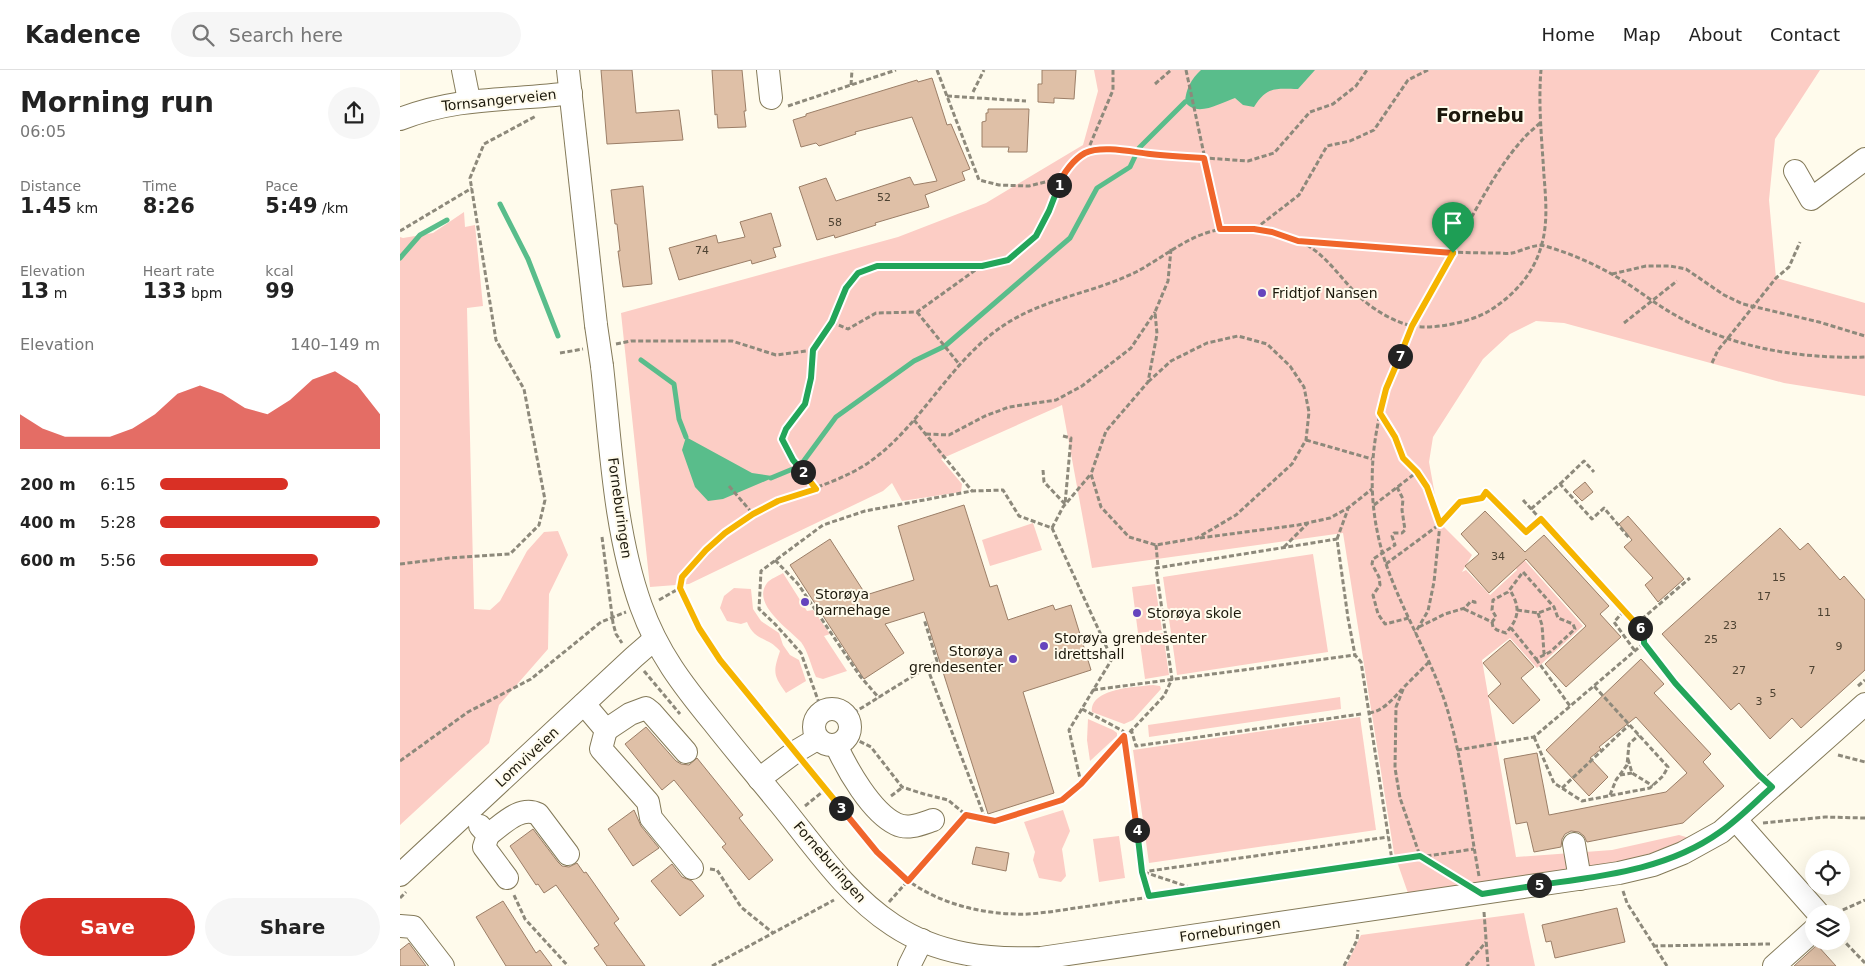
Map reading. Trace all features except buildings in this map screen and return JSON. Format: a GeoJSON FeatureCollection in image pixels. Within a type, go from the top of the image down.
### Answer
{"type":"FeatureCollection","features":[{"type":"Feature","properties":{"kind":"street"},"geometry":{"type":"LineString","coordinates":[[463,70],[469,100]]}},
{"type":"Feature","properties":{"kind":"street","name":"Forneburingen"},"geometry":{"type":"LineString","coordinates":[[568,70],[620,526],[626,556],[639,599],[656,642],[678,679],[853,893],[895,926],[922,940],[952,951],[979,957],[1009,960],[1041,958],[1483,881],[1580,879],[1619,873],[1661,862],[1683,853],[1705,842],[1736,820],[1763,778],[1861,696]]}},
{"type":"Feature","properties":{"kind":"street"},"geometry":{"type":"LineString","coordinates":[[768,70],[771,98]]}},
{"type":"Feature","properties":{"kind":"street","name":"Tornsangerveien"},"geometry":{"type":"LineString","coordinates":[[400,119],[442,105],[469,100],[570,93]]}},
{"type":"Feature","properties":{"kind":"street"},"geometry":{"type":"LineString","coordinates":[[1795,171],[1811,199],[1865,159]]}},
{"type":"Feature","properties":{"kind":"street","name":"Lomviveien"},"geometry":{"type":"LineString","coordinates":[[400,875],[634,657],[649,644],[656,642]]}},
{"type":"Feature","properties":{"kind":"street"},"geometry":{"type":"LineString","coordinates":[[584,704],[606,730]]}},
{"type":"Feature","properties":{"kind":"street"},"geometry":{"type":"LineString","coordinates":[[686,752],[646,708],[630,714],[606,730],[601,749],[648,802],[651,818],[692,868]]}},
{"type":"Feature","properties":{"kind":"street"},"geometry":{"type":"LineString","coordinates":[[822,711],[816,717],[813,724],[814,732],[837,734]]}},
{"type":"Feature","properties":{"kind":"street"},"geometry":{"type":"LineString","coordinates":[[759,779],[796,752],[837,734]]}},
{"type":"Feature","properties":{"kind":"street"},"geometry":{"type":"LineString","coordinates":[[837,734],[846,768],[876,808],[896,824],[913,827],[933,820]]}},
{"type":"Feature","properties":{"kind":"street"},"geometry":{"type":"LineString","coordinates":[[507,878],[484,848],[488,835],[523,811],[531,811],[538,814],[568,854]]}},
{"type":"Feature","properties":{"kind":"street"},"geometry":{"type":"LineString","coordinates":[[467,812],[488,835]]}},
{"type":"Feature","properties":{"kind":"street"},"geometry":{"type":"LineString","coordinates":[[1736,820],[1811,905]]}},
{"type":"Feature","properties":{"kind":"street"},"geometry":{"type":"LineString","coordinates":[[1574,844],[1580,879]]}},
{"type":"Feature","properties":{"kind":"street"},"geometry":{"type":"LineString","coordinates":[[400,926],[413,927],[443,966]]}},
{"type":"Feature","properties":{"kind":"street"},"geometry":{"type":"LineString","coordinates":[[1774,966],[1805,938]]}},
{"type":"Feature","properties":{"kind":"street"},"geometry":{"type":"LineString","coordinates":[[909,966],[922,940]]}},
{"type":"Feature","properties":{"kind":"path"},"geometry":{"type":"LineString","coordinates":[[851,85],[852,70]]}},
{"type":"Feature","properties":{"kind":"path"},"geometry":{"type":"LineString","coordinates":[[771,98],[781,108],[896,70]]}},
{"type":"Feature","properties":{"kind":"path"},"geometry":{"type":"LineString","coordinates":[[937,70],[978,180],[999,185],[1029,186],[1061,178]]}},
{"type":"Feature","properties":{"kind":"path"},"geometry":{"type":"LineString","coordinates":[[973,92],[984,70]]}},
{"type":"Feature","properties":{"kind":"path"},"geometry":{"type":"LineString","coordinates":[[1086,152],[1112,90],[1113,70]]}},
{"type":"Feature","properties":{"kind":"path"},"geometry":{"type":"LineString","coordinates":[[1155,84],[1172,70]]}},
{"type":"Feature","properties":{"kind":"path"},"geometry":{"type":"LineString","coordinates":[[1186,70],[1220,229]]}},
{"type":"Feature","properties":{"kind":"path"},"geometry":{"type":"LineString","coordinates":[[816,489],[793,460],[782,439],[786,429],[805,404],[811,378],[813,350],[832,322],[846,288],[858,273],[877,266],[982,266],[1008,260],[1036,236],[1049,211],[1061,178],[1074,161],[1086,152],[1112,149],[1149,154],[1248,161],[1274,153],[1310,112],[1333,104],[1356,86],[1367,70]]}},
{"type":"Feature","properties":{"kind":"path"},"geometry":{"type":"LineString","coordinates":[[1254,229],[1298,195],[1327,146],[1350,140],[1374,130],[1408,80],[1428,70]]}},
{"type":"Feature","properties":{"kind":"path"},"geometry":{"type":"LineString","coordinates":[[1474,849],[1049,912],[1016,915],[982,912],[954,904],[908,881],[877,852],[720,660],[699,628],[680,588],[682,577],[706,550],[725,533],[753,514],[778,501],[816,489],[841,478],[867,463],[893,442],[914,420],[960,364],[991,334],[1013,318],[1037,306],[1064,296],[1120,279],[1140,270],[1172,249],[1220,229],[1254,229],[1272,232],[1308,245],[1325,259],[1364,301],[1386,315],[1412,326],[1459,323],[1485,314],[1507,299],[1523,283],[1535,264],[1542,244],[1546,222],[1546,198],[1541,122],[1541,70]]}},
{"type":"Feature","properties":{"kind":"path"},"geometry":{"type":"LineString","coordinates":[[400,564],[449,558],[510,554],[539,525],[545,500],[524,389],[496,340],[470,178],[484,144],[541,113],[544,96]]}},
{"type":"Feature","properties":{"kind":"path"},"geometry":{"type":"LineString","coordinates":[[947,96],[1026,101]]}},
{"type":"Feature","properties":{"kind":"path"},"geometry":{"type":"LineString","coordinates":[[1488,966],[1483,881],[1474,849],[1467,798],[1457,750],[1444,700],[1382,554],[1373,505],[1372,460],[1386,389],[1412,326],[1500,169],[1523,138],[1541,122]]}},
{"type":"Feature","properties":{"kind":"path"},"geometry":{"type":"LineString","coordinates":[[400,231],[472,188]]}},
{"type":"Feature","properties":{"kind":"path"},"geometry":{"type":"LineString","coordinates":[[1298,241],[1453,253],[1510,253],[1542,244],[1586,260],[1612,274],[1650,301],[1677,317],[1728,338],[1777,352],[1806,356],[1865,357]]}},
{"type":"Feature","properties":{"kind":"path"},"geometry":{"type":"LineString","coordinates":[[1712,363],[1718,350],[1776,278],[1789,267],[1800,242]]}},
{"type":"Feature","properties":{"kind":"path"},"geometry":{"type":"LineString","coordinates":[[926,434],[949,436],[985,416],[1009,407],[1056,400],[1082,386],[1131,348],[1155,312],[1168,281],[1172,249]]}},
{"type":"Feature","properties":{"kind":"path"},"geometry":{"type":"LineString","coordinates":[[832,322],[848,329],[876,313],[917,312],[982,266]]}},
{"type":"Feature","properties":{"kind":"path"},"geometry":{"type":"LineString","coordinates":[[1612,274],[1646,266],[1670,266],[1686,269],[1724,295],[1754,307],[1818,322],[1865,336]]}},
{"type":"Feature","properties":{"kind":"path"},"geometry":{"type":"LineString","coordinates":[[1624,323],[1677,281]]}},
{"type":"Feature","properties":{"kind":"path"},"geometry":{"type":"LineString","coordinates":[[917,312],[960,364]]}},
{"type":"Feature","properties":{"kind":"path"},"geometry":{"type":"LineString","coordinates":[[1148,382],[1157,334],[1155,312]]}},
{"type":"Feature","properties":{"kind":"path"},"geometry":{"type":"LineString","coordinates":[[1052,528],[1065,504],[1091,474],[1106,431],[1148,382],[1172,361],[1207,343],[1238,336],[1268,344],[1290,366],[1304,387],[1310,412],[1306,440],[1292,464],[1236,515],[1197,538]]}},
{"type":"Feature","properties":{"kind":"path"},"geometry":{"type":"LineString","coordinates":[[613,344],[631,341],[732,341],[776,355],[813,350]]}},
{"type":"Feature","properties":{"kind":"path"},"geometry":{"type":"LineString","coordinates":[[560,353],[586,348]]}},
{"type":"Feature","properties":{"kind":"path"},"geometry":{"type":"LineString","coordinates":[[1380,413],[1395,437],[1403,458],[1417,472],[1427,487],[1440,524],[1434,582],[1428,611],[1416,633]]}},
{"type":"Feature","properties":{"kind":"path"},"geometry":{"type":"LineString","coordinates":[[914,420],[972,491]]}},
{"type":"Feature","properties":{"kind":"path"},"geometry":{"type":"LineString","coordinates":[[1063,436],[1071,438],[1065,504]]}},
{"type":"Feature","properties":{"kind":"path"},"geometry":{"type":"LineString","coordinates":[[1306,440],[1372,460]]}},
{"type":"Feature","properties":{"kind":"path"},"geometry":{"type":"LineString","coordinates":[[1531,509],[1584,461],[1594,472]]}},
{"type":"Feature","properties":{"kind":"path"},"geometry":{"type":"LineString","coordinates":[[1043,470],[1044,482],[1065,504]]}},
{"type":"Feature","properties":{"kind":"path"},"geometry":{"type":"LineString","coordinates":[[1373,505],[1417,472]]}},
{"type":"Feature","properties":{"kind":"path"},"geometry":{"type":"LineString","coordinates":[[1091,474],[1101,507],[1129,537],[1156,545],[1308,523],[1330,518],[1348,508],[1372,489]]}},
{"type":"Feature","properties":{"kind":"path"},"geometry":{"type":"LineString","coordinates":[[1560,484],[1592,519],[1604,508],[1630,539]]}},
{"type":"Feature","properties":{"kind":"path"},"geometry":{"type":"LineString","coordinates":[[729,486],[753,514]]}},
{"type":"Feature","properties":{"kind":"path"},"geometry":{"type":"LineString","coordinates":[[1397,487],[1403,499],[1402,510],[1406,530],[1402,533],[1394,533],[1392,536],[1395,545],[1373,560],[1372,564],[1379,578],[1380,585],[1373,595],[1378,614],[1384,624],[1409,618]]}},
{"type":"Feature","properties":{"kind":"path"},"geometry":{"type":"LineString","coordinates":[[822,711],[801,653],[759,609],[761,571],[823,525],[865,512],[972,491],[1003,490],[1019,516],[1052,528],[1112,659],[1069,730],[1081,784]]}},
{"type":"Feature","properties":{"kind":"path"},"geometry":{"type":"LineString","coordinates":[[1386,564],[1440,524],[1460,502],[1482,498],[1486,492],[1526,532],[1541,519]]}},
{"type":"Feature","properties":{"kind":"path"},"geometry":{"type":"LineString","coordinates":[[1523,500],[1644,633],[1644,643],[1675,683],[1763,778]]}},
{"type":"Feature","properties":{"kind":"path"},"geometry":{"type":"LineString","coordinates":[[1348,508],[1338,539],[1348,618],[1355,655],[1361,662],[1392,860]]}},
{"type":"Feature","properties":{"kind":"path"},"geometry":{"type":"LineString","coordinates":[[1284,547],[1308,523]]}},
{"type":"Feature","properties":{"kind":"path"},"geometry":{"type":"LineString","coordinates":[[1158,567],[1338,539]]}},
{"type":"Feature","properties":{"kind":"path"},"geometry":{"type":"LineString","coordinates":[[924,619],[937,661],[879,698],[837,734],[871,747],[902,787],[948,800],[966,815],[995,821],[1062,800],[1081,784],[1124,736],[1164,696],[1172,679],[1156,568],[1158,567],[1156,545]]}},
{"type":"Feature","properties":{"kind":"path"},"geometry":{"type":"LineString","coordinates":[[775,560],[798,584],[860,676],[879,698]]}},
{"type":"Feature","properties":{"kind":"path"},"geometry":{"type":"LineString","coordinates":[[1492,622],[1496,617],[1492,610],[1493,600],[1510,590],[1523,572],[1554,608],[1558,618],[1573,624],[1575,629],[1546,656],[1536,659]]}},
{"type":"Feature","properties":{"kind":"path"},"geometry":{"type":"LineString","coordinates":[[1636,624],[1690,578]]}},
{"type":"Feature","properties":{"kind":"path"},"geometry":{"type":"LineString","coordinates":[[655,601],[680,588]]}},
{"type":"Feature","properties":{"kind":"path"},"geometry":{"type":"LineString","coordinates":[[1464,609],[1492,622],[1493,627],[1506,633],[1510,628],[1518,603],[1510,590]]}},
{"type":"Feature","properties":{"kind":"path"},"geometry":{"type":"LineString","coordinates":[[1418,628],[1444,614],[1464,609],[1471,601],[1475,602],[1475,605]]}},
{"type":"Feature","properties":{"kind":"path"},"geometry":{"type":"LineString","coordinates":[[1517,610],[1538,613],[1554,608]]}},
{"type":"Feature","properties":{"kind":"path"},"geometry":{"type":"LineString","coordinates":[[1624,611],[1614,622],[1635,651]]}},
{"type":"Feature","properties":{"kind":"path"},"geometry":{"type":"LineString","coordinates":[[1538,613],[1542,625],[1544,653],[1546,656]]}},
{"type":"Feature","properties":{"kind":"path"},"geometry":{"type":"LineString","coordinates":[[400,761],[468,712],[487,704],[531,679],[601,622],[612,617],[616,634],[623,644]]}},
{"type":"Feature","properties":{"kind":"path"},"geometry":{"type":"LineString","coordinates":[[1510,628],[1536,659],[1570,706]]}},
{"type":"Feature","properties":{"kind":"path"},"geometry":{"type":"LineString","coordinates":[[1457,750],[1534,737],[1644,643]]}},
{"type":"Feature","properties":{"kind":"path"},"geometry":{"type":"LineString","coordinates":[[1093,690],[1355,655]]}},
{"type":"Feature","properties":{"kind":"path"},"geometry":{"type":"LineString","coordinates":[[1369,713],[1375,712],[1388,704],[1429,662]]}},
{"type":"Feature","properties":{"kind":"path"},"geometry":{"type":"LineString","coordinates":[[927,667],[985,819]]}},
{"type":"Feature","properties":{"kind":"path"},"geometry":{"type":"LineString","coordinates":[[1861,696],[1865,680]]}},
{"type":"Feature","properties":{"kind":"path"},"geometry":{"type":"LineString","coordinates":[[1534,737],[1554,783],[1582,801],[1653,786],[1663,776],[1668,767],[1594,686]]}},
{"type":"Feature","properties":{"kind":"path"},"geometry":{"type":"LineString","coordinates":[[1404,687],[1396,707],[1395,768],[1400,798],[1420,856],[1483,881]]}},
{"type":"Feature","properties":{"kind":"path"},"geometry":{"type":"LineString","coordinates":[[1082,709],[1123,731],[1142,872],[1149,896]]}},
{"type":"Feature","properties":{"kind":"path"},"geometry":{"type":"LineString","coordinates":[[1131,729],[1136,746],[1360,714]]}},
{"type":"Feature","properties":{"kind":"path"},"geometry":{"type":"LineString","coordinates":[[1562,788],[1629,725]]}},
{"type":"Feature","properties":{"kind":"path"},"geometry":{"type":"LineString","coordinates":[[1610,796],[1619,775],[1627,765],[1629,744],[1639,735]]}},
{"type":"Feature","properties":{"kind":"path"},"geometry":{"type":"LineString","coordinates":[[1838,755],[1865,762]]}},
{"type":"Feature","properties":{"kind":"path"},"geometry":{"type":"LineString","coordinates":[[1628,757],[1632,773]]}},
{"type":"Feature","properties":{"kind":"path"},"geometry":{"type":"LineString","coordinates":[[1619,775],[1632,773],[1653,786]]}},
{"type":"Feature","properties":{"kind":"path"},"geometry":{"type":"LineString","coordinates":[[803,807],[826,789]]}},
{"type":"Feature","properties":{"kind":"path"},"geometry":{"type":"LineString","coordinates":[[908,881],[966,815]]}},
{"type":"Feature","properties":{"kind":"path"},"geometry":{"type":"LineString","coordinates":[[1760,824],[1826,817],[1865,818]]}},
{"type":"Feature","properties":{"kind":"path"},"geometry":{"type":"LineString","coordinates":[[1142,872],[1388,837]]}},
{"type":"Feature","properties":{"kind":"path"},"geometry":{"type":"LineString","coordinates":[[692,868],[717,870],[741,906],[773,933]]}},
{"type":"Feature","properties":{"kind":"path"},"geometry":{"type":"LineString","coordinates":[[1142,872],[1196,889]]}},
{"type":"Feature","properties":{"kind":"path"},"geometry":{"type":"LineString","coordinates":[[507,878],[525,919],[568,966]]}},
{"type":"Feature","properties":{"kind":"path"},"geometry":{"type":"LineString","coordinates":[[1623,890],[1627,903],[1667,966]]}},
{"type":"Feature","properties":{"kind":"path"},"geometry":{"type":"LineString","coordinates":[[712,966],[834,900]]}},
{"type":"Feature","properties":{"kind":"path"},"geometry":{"type":"LineString","coordinates":[[1850,907],[1865,900]]}},
{"type":"Feature","properties":{"kind":"path"},"geometry":{"type":"LineString","coordinates":[[1344,966],[1357,940],[1358,930]]}},
{"type":"Feature","properties":{"kind":"path"},"geometry":{"type":"LineString","coordinates":[[1653,946],[1805,937]]}},
{"type":"Feature","properties":{"kind":"path"},"geometry":{"type":"LineString","coordinates":[[1466,966],[1486,942]]}},
{"type":"Feature","properties":{"kind":"path"},"geometry":{"type":"LineString","coordinates":[[1850,947],[1865,963]]}},
{"type":"Feature","properties":{"kind":"shaded area"},"geometry":{"type":"Polygon","coordinates":[[[1094,70],[1820,70],[1775,139],[1769,200],[1776,278],[1865,303],[1865,396],[1784,383],[1564,323],[1536,321],[1510,334],[1483,359],[1433,437],[1429,462],[1440,523],[1472,555],[1462,572],[1466,570],[1490,595],[1517,570],[1514,563],[1521,556],[1583,626],[1537,668],[1510,638],[1482,660],[1516,857],[1612,850],[1679,835],[1693,839],[1660,854],[1620,864],[1409,896],[1394,853],[1343,533],[1092,568],[1062,405],[941,459],[962,484],[961,492],[902,501],[892,483],[883,491],[689,584],[650,587],[621,313],[898,237],[986,203],[1083,145],[1098,91],[1094,70]]]}},
{"type":"Feature","properties":{"kind":"shaded area"},"geometry":{"type":"Polygon","coordinates":[[[1201,70],[1315,70],[1298,89],[1272,90],[1263,95],[1254,107],[1243,105],[1235,98],[1209,108],[1196,109],[1190,107],[1185,102],[1190,84],[1201,70]]]}},
{"type":"Feature","properties":{"kind":"shaded area"},"geometry":{"type":"Polygon","coordinates":[[[464,212],[465,227],[475,225],[483,306],[467,308],[474,609],[490,610],[500,601],[527,551],[544,532],[558,531],[568,555],[549,594],[548,649],[499,705],[489,743],[400,825],[400,237],[433,233],[464,212]]]}},
{"type":"Feature","properties":{"kind":"shaded area"},"geometry":{"type":"Polygon","coordinates":[[[686,437],[752,473],[772,476],[770,479],[723,499],[708,501],[695,487],[682,450],[686,437]]]}},
{"type":"Feature","properties":{"kind":"shaded area"},"geometry":{"type":"Polygon","coordinates":[[[1033,523],[1042,550],[990,566],[982,540],[1033,523]]]}},
{"type":"Feature","properties":{"kind":"shaded area"},"geometry":{"type":"Polygon","coordinates":[[[1313,554],[1328,652],[1177,675],[1163,577],[1313,554]]]}},
{"type":"Feature","properties":{"kind":"shaded area"},"geometry":{"type":"Polygon","coordinates":[[[783,573],[807,611],[813,610],[830,634],[824,636],[847,671],[823,679],[816,677],[808,654],[801,642],[774,616],[768,607],[763,591],[768,582],[783,573]]]}},
{"type":"Feature","properties":{"kind":"shaded area"},"geometry":{"type":"Polygon","coordinates":[[[1155,584],[1162,630],[1138,633],[1132,587],[1155,584]]]}},
{"type":"Feature","properties":{"kind":"shaded area"},"geometry":{"type":"Polygon","coordinates":[[[734,588],[751,589],[753,609],[761,621],[779,633],[783,645],[790,655],[799,660],[806,681],[786,693],[779,682],[775,669],[780,651],[754,633],[747,622],[741,624],[727,621],[720,608],[724,596],[734,588]]]}},
{"type":"Feature","properties":{"kind":"shaded area"},"geometry":{"type":"Polygon","coordinates":[[[1163,633],[1169,675],[1145,679],[1139,636],[1163,633]]]}},
{"type":"Feature","properties":{"kind":"shaded area"},"geometry":{"type":"Polygon","coordinates":[[[1160,686],[1161,689],[1133,720],[1124,724],[1092,712],[1093,704],[1106,693],[1126,688],[1160,686]]]}},
{"type":"Feature","properties":{"kind":"shaded area"},"geometry":{"type":"Polygon","coordinates":[[[1340,697],[1341,709],[1149,737],[1148,725],[1340,697]]]}},
{"type":"Feature","properties":{"kind":"shaded area"},"geometry":{"type":"Polygon","coordinates":[[[1360,717],[1376,830],[1149,863],[1133,750],[1360,717]]]}},
{"type":"Feature","properties":{"kind":"shaded area"},"geometry":{"type":"Polygon","coordinates":[[[1088,719],[1117,733],[1117,736],[1090,761],[1087,740],[1088,719]]]}},
{"type":"Feature","properties":{"kind":"shaded area"},"geometry":{"type":"Polygon","coordinates":[[[1063,810],[1070,831],[1062,849],[1066,876],[1061,882],[1039,878],[1033,860],[1035,852],[1024,822],[1063,810]]]}},
{"type":"Feature","properties":{"kind":"shaded area"},"geometry":{"type":"Polygon","coordinates":[[[1119,836],[1125,878],[1099,882],[1093,839],[1119,836]]]}},
{"type":"Feature","properties":{"kind":"shaded area"},"geometry":{"type":"Polygon","coordinates":[[[1524,913],[1535,966],[1346,966],[1361,935],[1524,913]]]}},
{"type":"Feature","properties":{"kind":"waterway"},"geometry":{"type":"LineString","coordinates":[[771,478],[800,466],[836,417],[914,361],[945,346],[1070,238],[1097,188],[1130,167],[1139,148],[1185,102]]}},
{"type":"Feature","properties":{"kind":"waterway"},"geometry":{"type":"LineString","coordinates":[[500,204],[528,259],[558,336]]}},
{"type":"Feature","properties":{"kind":"waterway"},"geometry":{"type":"LineString","coordinates":[[400,258],[420,235],[447,220]]}},
{"type":"Feature","properties":{"kind":"waterway"},"geometry":{"type":"LineString","coordinates":[[641,360],[674,384],[679,419],[686,437]]}},
{"type":"Feature","properties":{"kind":"place","name":"Fridtjof Nansen"},"geometry":{"type":"Point","coordinates":[1262,293]}},
{"type":"Feature","properties":{"kind":"place","name":"Storøya barnehage"},"geometry":{"type":"Point","coordinates":[805,602]}},
{"type":"Feature","properties":{"kind":"place","name":"Storøya skole"},"geometry":{"type":"Point","coordinates":[1137,613]}},
{"type":"Feature","properties":{"kind":"place","name":"Storøya grendesenter idrettshall"},"geometry":{"type":"Point","coordinates":[1044,646]}},
{"type":"Feature","properties":{"kind":"place","name":"Storøya grendesenter"},"geometry":{"type":"Point","coordinates":[1013,659]}},
{"type":"Feature","properties":{"kind":"district","name":"Fornebu"},"geometry":{"type":"Point","coordinates":[1480,115]}},
{"type":"Feature","properties":{"kind":"route"},"geometry":{"type":"LineString","coordinates":[[1112,149],[1204,158],[1220,229],[1254,229],[1272,232],[1298,241],[1453,253],[1412,326],[1386,389],[1380,413],[1395,437],[1403,458],[1417,472],[1427,487],[1440,524],[1460,502],[1482,498],[1486,492],[1526,532],[1541,519],[1644,633],[1644,643],[1675,683],[1772,787],[1721,832],[1683,853],[1653,864],[1619,873],[1482,894],[1420,856],[1149,896],[1142,872],[1124,736],[1081,784],[1062,800],[995,821],[966,815],[908,881],[877,852],[720,660],[699,628],[680,588],[682,577],[706,550],[725,533],[753,514],[778,501],[816,489],[793,460],[782,439],[786,429],[805,404],[811,378],[813,350],[832,322],[846,288],[858,273],[877,266],[982,266],[1008,260],[1036,236],[1049,211],[1061,178],[1074,161],[1086,152],[1112,149]]}}]}
